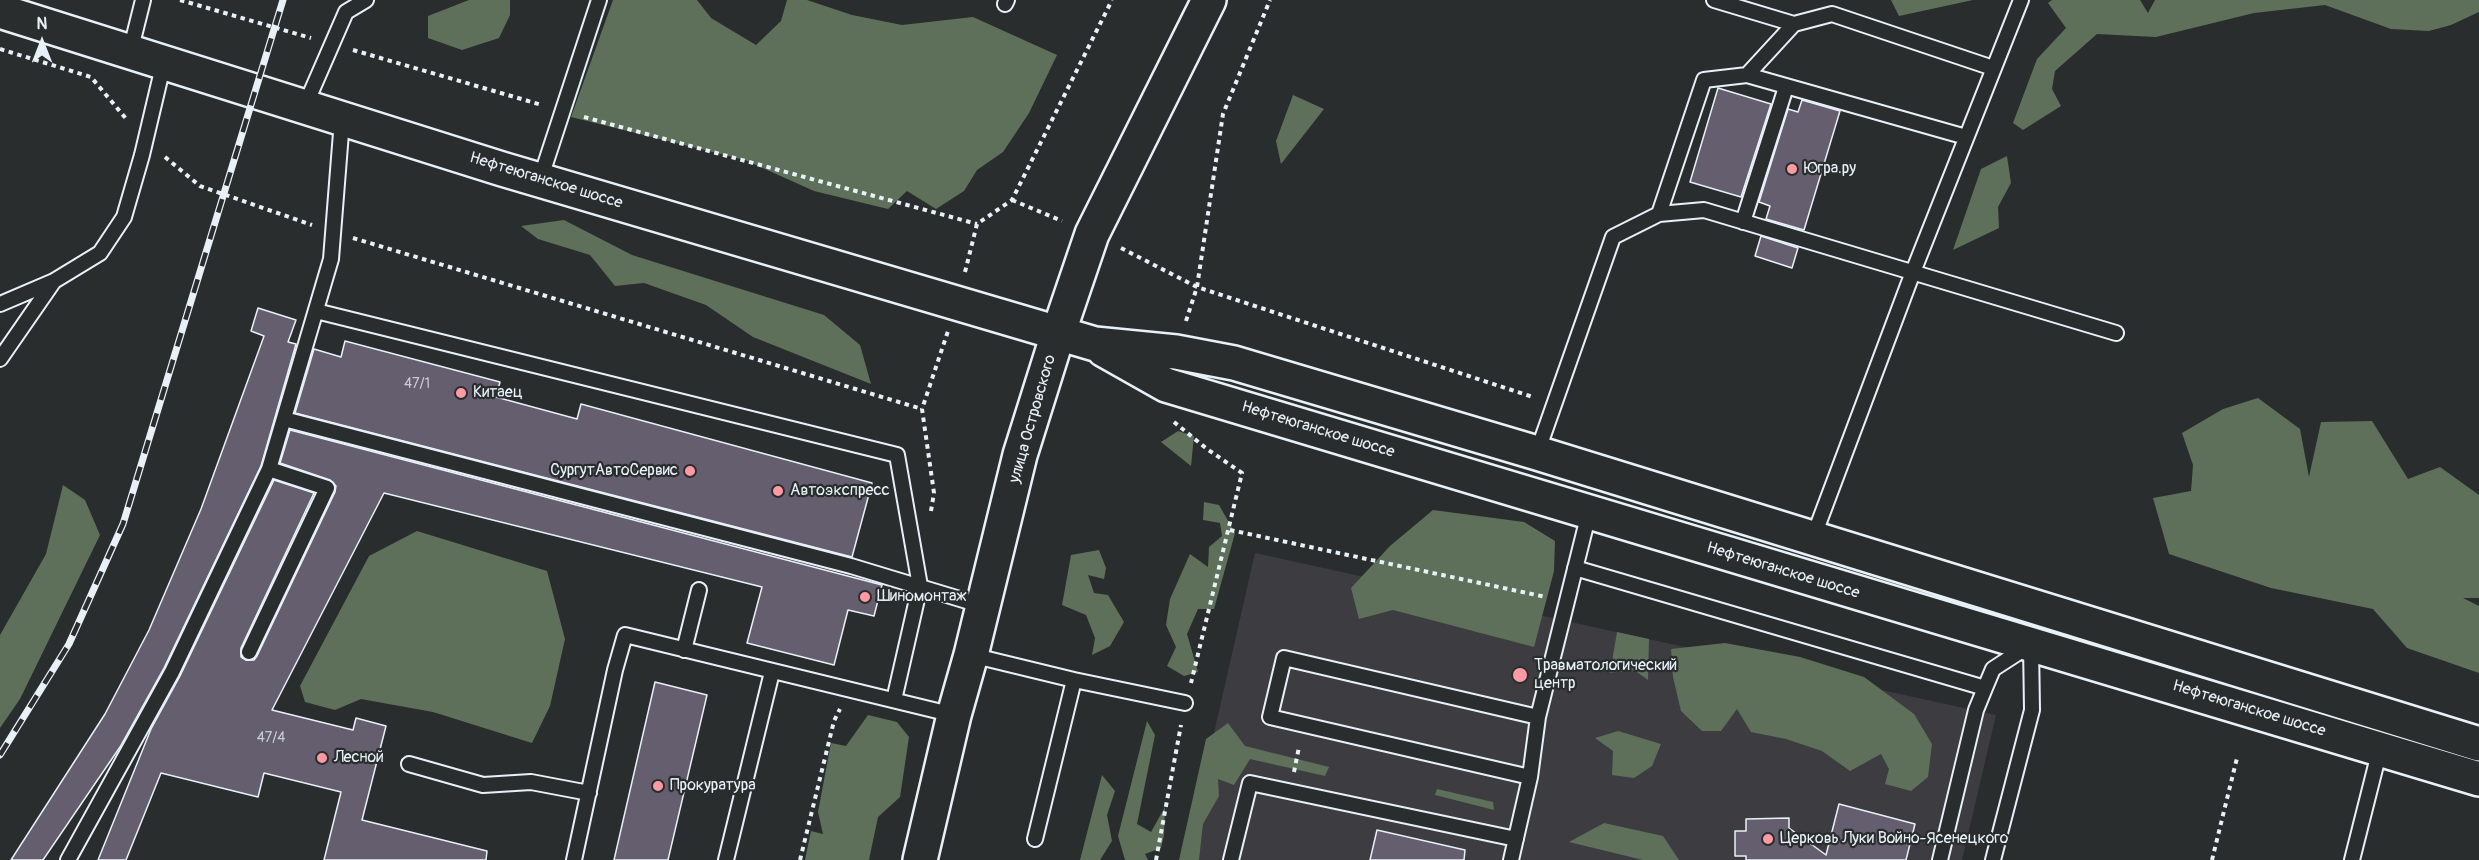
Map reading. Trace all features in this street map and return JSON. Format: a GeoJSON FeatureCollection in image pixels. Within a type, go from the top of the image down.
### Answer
{"type":"FeatureCollection","features":[{"type":"Feature","properties":{"kind":"main road","name":"улица Островского"},"geometry":{"type":"LineString","coordinates":[[920,860],[1020,455],[1058,334],[1092,234],[1209,0]]}},
{"type":"Feature","properties":{"kind":"main road","name":"Нефтеюганское шоссе"},"geometry":{"type":"LineString","coordinates":[[0,11],[540,180],[1058,334],[1095,344],[1176,352],[1234,363],[1537,453],[2479,744]]}},
{"type":"Feature","properties":{"kind":"main road","name":"Нефтеюганское шоссе"},"geometry":{"type":"LineString","coordinates":[[1095,344],[1166,385],[2479,779]]}},
{"type":"Feature","properties":{"kind":"lane"},"geometry":{"type":"LineString","coordinates":[[130,52],[143,0]]}},
{"type":"Feature","properties":{"kind":"lane"},"geometry":{"type":"LineString","coordinates":[[305,106],[346,12],[366,0]]}},
{"type":"Feature","properties":{"kind":"lane"},"geometry":{"type":"LineString","coordinates":[[540,180],[599,0]]}},
{"type":"Feature","properties":{"kind":"lane"},"geometry":{"type":"LineString","coordinates":[[1714,0],[1794,24],[1832,15],[1992,68]]}},
{"type":"Feature","properties":{"kind":"lane"},"geometry":{"type":"LineString","coordinates":[[1813,538],[1913,272],[1992,68],[2021,0]]}},
{"type":"Feature","properties":{"kind":"lane"},"geometry":{"type":"LineString","coordinates":[[1747,75],[1794,24]]}},
{"type":"Feature","properties":{"kind":"lane"},"geometry":{"type":"LineString","coordinates":[[0,304],[54,281],[100,253],[124,217],[164,62]]}},
{"type":"Feature","properties":{"kind":"lane"},"geometry":{"type":"LineString","coordinates":[[1659,214],[1704,80],[1747,75],[1966,137]]}},
{"type":"Feature","properties":{"kind":"lane"},"geometry":{"type":"LineString","coordinates":[[1743,222],[1786,87]]}},
{"type":"Feature","properties":{"kind":"lane"},"geometry":{"type":"LineString","coordinates":[[68,860],[172,672],[269,469],[331,259],[342,118]]}},
{"type":"Feature","properties":{"kind":"lane"},"geometry":{"type":"LineString","coordinates":[[1537,453],[1613,237],[1659,214],[1704,210],[2116,333]]}},
{"type":"Feature","properties":{"kind":"lane"},"geometry":{"type":"LineString","coordinates":[[0,359],[54,281]]}},
{"type":"Feature","properties":{"kind":"lane"},"geometry":{"type":"LineString","coordinates":[[316,311],[897,455],[920,586],[894,700]]}},
{"type":"Feature","properties":{"kind":"lane"},"geometry":{"type":"LineString","coordinates":[[284,419],[920,586],[983,606]]}},
{"type":"Feature","properties":{"kind":"lane"},"geometry":{"type":"LineString","coordinates":[[249,652],[327,488],[269,469]]}},
{"type":"Feature","properties":{"kind":"lane"},"geometry":{"type":"LineString","coordinates":[[1511,860],[1530,777],[1538,717],[1589,513]]}},
{"type":"Feature","properties":{"kind":"lane"},"geometry":{"type":"LineString","coordinates":[[1575,568],[1985,688]]}},
{"type":"Feature","properties":{"kind":"lane"},"geometry":{"type":"LineString","coordinates":[[684,650],[699,590]]}},
{"type":"Feature","properties":{"kind":"lane"},"geometry":{"type":"LineString","coordinates":[[574,860],[615,670],[625,635],[954,715]]}},
{"type":"Feature","properties":{"kind":"lane"},"geometry":{"type":"LineString","coordinates":[[1940,860],[1976,710],[1992,669],[2031,644]]}},
{"type":"Feature","properties":{"kind":"lane"},"geometry":{"type":"LineString","coordinates":[[1993,860],[2032,710],[2031,644]]}},
{"type":"Feature","properties":{"kind":"lane"},"geometry":{"type":"LineString","coordinates":[[971,656],[1185,703]]}},
{"type":"Feature","properties":{"kind":"lane"},"geometry":{"type":"LineString","coordinates":[[1530,777],[1270,717],[1284,658],[1538,717]]}},
{"type":"Feature","properties":{"kind":"lane"},"geometry":{"type":"LineString","coordinates":[[726,860],[772,672]]}},
{"type":"Feature","properties":{"kind":"lane"},"geometry":{"type":"LineString","coordinates":[[1035,839],[1074,680]]}},
{"type":"Feature","properties":{"kind":"lane"},"geometry":{"type":"LineString","coordinates":[[2352,860],[2380,749]]}},
{"type":"Feature","properties":{"kind":"lane"},"geometry":{"type":"LineString","coordinates":[[409,764],[483,784],[531,782],[589,793]]}},
{"type":"Feature","properties":{"kind":"lane"},"geometry":{"type":"LineString","coordinates":[[1231,860],[1250,783],[1516,839]]}},
{"type":"Feature","properties":{"kind":"path"},"geometry":{"type":"LineString","coordinates":[[0,49],[91,77],[145,142],[200,186],[333,232],[922,409]]}},
{"type":"Feature","properties":{"kind":"path"},"geometry":{"type":"LineString","coordinates":[[1012,200],[1092,234],[1197,287],[1554,404]]}},
{"type":"Feature","properties":{"kind":"path"},"geometry":{"type":"LineString","coordinates":[[1230,530],[1566,601]]}},
{"type":"Feature","properties":{"kind":"path"},"geometry":{"type":"LineString","coordinates":[[800,860],[834,721],[851,690]]}},
{"type":"Feature","properties":{"kind":"path"},"geometry":{"type":"LineString","coordinates":[[1289,791],[1304,726]]}},
{"type":"Feature","properties":{"kind":"path"},"geometry":{"type":"LineString","coordinates":[[2212,860],[2237,758]]}},
{"type":"Feature","properties":{"kind":"shaded area","name":"Травматологический центр"},"geometry":{"type":"Polygon","coordinates":[[[1255,553],[1996,715],[1962,860],[1185,860],[1255,553]]]}},
{"type":"Feature","properties":{"kind":"green space"},"geometry":{"type":"Polygon","coordinates":[[[469,0],[510,0],[510,15],[499,38],[462,50],[428,38],[428,16],[469,0]]]}},
{"type":"Feature","properties":{"kind":"green space"},"geometry":{"type":"Polygon","coordinates":[[[613,0],[697,0],[711,18],[756,45],[781,21],[787,0],[807,0],[852,15],[902,25],[973,17],[1057,55],[1029,113],[1003,152],[977,170],[964,191],[936,209],[907,191],[888,209],[814,191],[745,160],[571,117],[613,0]]]}},
{"type":"Feature","properties":{"kind":"green space"},"geometry":{"type":"Polygon","coordinates":[[[1891,0],[1973,0],[1899,16],[1891,0]]]}},
{"type":"Feature","properties":{"kind":"green space"},"geometry":{"type":"Polygon","coordinates":[[[2052,0],[2140,0],[2148,13],[2155,0],[2479,0],[2479,12],[2451,25],[2429,31],[2391,29],[2325,5],[2254,13],[2156,37],[2097,34],[2055,71],[2052,89],[2061,106],[2023,130],[2013,123],[2037,59],[2066,28],[2048,3],[2052,0]]]}},
{"type":"Feature","properties":{"kind":"green space"},"geometry":{"type":"Polygon","coordinates":[[[1293,95],[1324,109],[1281,164],[1276,141],[1293,95]]]}},
{"type":"Feature","properties":{"kind":"green space"},"geometry":{"type":"Polygon","coordinates":[[[2007,156],[2011,183],[1998,207],[1999,228],[1953,250],[1981,169],[2007,156]]]}},
{"type":"Feature","properties":{"kind":"green space"},"geometry":{"type":"Polygon","coordinates":[[[564,220],[632,255],[824,315],[860,345],[871,384],[753,337],[706,305],[644,283],[615,286],[590,255],[538,239],[521,226],[564,220]]]}},
{"type":"Feature","properties":{"kind":"green space"},"geometry":{"type":"Polygon","coordinates":[[[2258,398],[2300,429],[2309,477],[2321,422],[2372,421],[2408,479],[2440,467],[2479,495],[2479,598],[2463,598],[2479,606],[2479,673],[2407,648],[2373,609],[2271,588],[2169,554],[2153,498],[2191,491],[2193,465],[2182,433],[2223,409],[2258,398]]]}},
{"type":"Feature","properties":{"kind":"green space"},"geometry":{"type":"Polygon","coordinates":[[[1178,431],[1194,436],[1191,466],[1161,442],[1178,431]]]}},
{"type":"Feature","properties":{"kind":"green space"},"geometry":{"type":"Polygon","coordinates":[[[63,485],[85,500],[100,535],[20,699],[0,728],[0,635],[46,554],[63,485]]]}},
{"type":"Feature","properties":{"kind":"green space"},"geometry":{"type":"Polygon","coordinates":[[[1204,502],[1219,505],[1235,533],[1214,609],[1198,609],[1187,634],[1198,672],[1184,676],[1167,666],[1176,647],[1166,625],[1170,599],[1190,554],[1208,567],[1209,547],[1222,536],[1220,523],[1203,520],[1204,502]]]}},
{"type":"Feature","properties":{"kind":"green space"},"geometry":{"type":"Polygon","coordinates":[[[1433,510],[1524,522],[1555,541],[1554,571],[1534,647],[1393,610],[1359,619],[1351,588],[1390,546],[1433,510]]]}},
{"type":"Feature","properties":{"kind":"green space"},"geometry":{"type":"Polygon","coordinates":[[[417,531],[547,571],[565,639],[550,706],[532,743],[433,712],[361,699],[335,710],[305,702],[300,686],[369,556],[417,531]]]}},
{"type":"Feature","properties":{"kind":"green space"},"geometry":{"type":"Polygon","coordinates":[[[1099,550],[1106,568],[1104,579],[1088,575],[1094,593],[1108,595],[1124,622],[1110,646],[1092,655],[1095,638],[1086,615],[1062,605],[1071,555],[1099,550]]]}},
{"type":"Feature","properties":{"kind":"green space"},"geometry":{"type":"Polygon","coordinates":[[[1617,632],[1649,639],[1648,680],[1634,670],[1610,673],[1617,632]]]}},
{"type":"Feature","properties":{"kind":"green space"},"geometry":{"type":"Polygon","coordinates":[[[1725,643],[1800,657],[1864,677],[1914,714],[1932,744],[1928,777],[1911,791],[1885,784],[1889,769],[1881,754],[1850,771],[1822,751],[1786,739],[1751,732],[1737,709],[1721,731],[1702,731],[1681,711],[1673,677],[1671,649],[1725,643]]]}},
{"type":"Feature","properties":{"kind":"green space"},"geometry":{"type":"Polygon","coordinates":[[[868,715],[897,722],[909,737],[900,797],[878,817],[869,860],[805,860],[811,831],[823,834],[818,812],[831,743],[846,746],[868,715]]]}},
{"type":"Feature","properties":{"kind":"green space"},"geometry":{"type":"Polygon","coordinates":[[[1147,721],[1155,735],[1137,824],[1151,832],[1165,807],[1164,835],[1161,848],[1145,854],[1148,860],[1125,860],[1118,836],[1147,721]]]}},
{"type":"Feature","properties":{"kind":"green space"},"geometry":{"type":"Polygon","coordinates":[[[1228,723],[1245,746],[1329,767],[1325,776],[1250,759],[1234,785],[1218,779],[1219,796],[1203,824],[1199,860],[1179,860],[1206,739],[1228,723]]]}},
{"type":"Feature","properties":{"kind":"green space"},"geometry":{"type":"Polygon","coordinates":[[[1618,731],[1661,744],[1652,766],[1634,778],[1612,775],[1613,751],[1595,738],[1618,731]]]}},
{"type":"Feature","properties":{"kind":"green space"},"geometry":{"type":"Polygon","coordinates":[[[1102,775],[1115,791],[1107,815],[1112,841],[1100,860],[1080,860],[1102,775]]]}},
{"type":"Feature","properties":{"kind":"green space"},"geometry":{"type":"Polygon","coordinates":[[[1437,789],[1493,802],[1494,810],[1435,795],[1437,789]]]}},
{"type":"Feature","properties":{"kind":"green space"},"geometry":{"type":"Polygon","coordinates":[[[1604,823],[1663,836],[1679,860],[1643,860],[1569,842],[1604,823]]]}},
{"type":"Feature","properties":{"kind":"building"},"geometry":{"type":"Polygon","coordinates":[[[1718,88],[1771,104],[1741,197],[1690,182],[1718,88]]]}},
{"type":"Feature","properties":{"kind":"building"},"geometry":{"type":"Polygon","coordinates":[[[1802,100],[1840,111],[1804,230],[1766,219],[1770,206],[1759,202],[1788,109],[1798,112],[1802,100]]]}},
{"type":"Feature","properties":{"kind":"building"},"geometry":{"type":"Polygon","coordinates":[[[1761,236],[1798,248],[1792,268],[1755,256],[1761,236]]]}},
{"type":"Feature","properties":{"kind":"building"},"geometry":{"type":"Polygon","coordinates":[[[258,308],[296,320],[288,342],[296,344],[261,466],[164,668],[120,747],[43,860],[11,860],[105,714],[149,630],[201,509],[264,336],[251,331],[258,308]]]}},
{"type":"Feature","properties":{"kind":"building"},"geometry":{"type":"Polygon","coordinates":[[[345,341],[500,382],[496,397],[577,419],[581,404],[872,483],[852,557],[295,413],[314,349],[341,357],[345,341]]]}},
{"type":"Feature","properties":{"kind":"building"},"geometry":{"type":"Polygon","coordinates":[[[290,430],[882,585],[874,616],[848,610],[834,665],[747,643],[762,587],[384,493],[272,710],[353,730],[356,718],[386,726],[362,820],[487,851],[486,860],[324,860],[341,792],[264,773],[258,797],[161,773],[126,860],[98,860],[151,729],[180,676],[274,480],[314,493],[241,648],[241,657],[246,660],[254,660],[257,656],[335,492],[336,486],[330,480],[280,463],[290,430]]]}},
{"type":"Feature","properties":{"kind":"building","name":"Прокуратура"},"geometry":{"type":"Polygon","coordinates":[[[655,682],[707,695],[668,860],[614,860],[655,682]]]}},
{"type":"Feature","properties":{"kind":"building"},"geometry":{"type":"Polygon","coordinates":[[[1839,804],[1915,824],[1906,860],[1746,860],[1746,856],[1735,856],[1735,831],[1746,831],[1746,819],[1789,818],[1789,828],[1826,855],[1839,804]]]}},
{"type":"Feature","properties":{"kind":"building"},"geometry":{"type":"Polygon","coordinates":[[[1377,830],[1465,850],[1464,860],[1370,860],[1377,830]]]}},
{"type":"Feature","properties":{"kind":"railway"},"geometry":{"type":"LineString","coordinates":[[0,755],[69,644],[123,524],[283,0]]}},
{"type":"Feature","properties":{"kind":"place","name":"Югра.ру"},"geometry":{"type":"Point","coordinates":[1792,169]}},
{"type":"Feature","properties":{"kind":"place","name":"Китаец"},"geometry":{"type":"Point","coordinates":[461,393]}},
{"type":"Feature","properties":{"kind":"place","name":"СургутАвтоСервис"},"geometry":{"type":"Point","coordinates":[690,471]}},
{"type":"Feature","properties":{"kind":"place","name":"Автоэкспресс"},"geometry":{"type":"Point","coordinates":[778,491]}},
{"type":"Feature","properties":{"kind":"place","name":"Шиномонтаж"},"geometry":{"type":"Point","coordinates":[865,597]}},
{"type":"Feature","properties":{"kind":"place","name":"Травматологический центр"},"geometry":{"type":"Point","coordinates":[1520,675]}},
{"type":"Feature","properties":{"kind":"place","name":"Лесной"},"geometry":{"type":"Point","coordinates":[322,758]}},
{"type":"Feature","properties":{"kind":"place","name":"Прокуратура"},"geometry":{"type":"Point","coordinates":[658,786]}},
{"type":"Feature","properties":{"kind":"place","name":"Церковь Луки Войно-Ясенецкого"},"geometry":{"type":"Point","coordinates":[1768,839]}}]}
